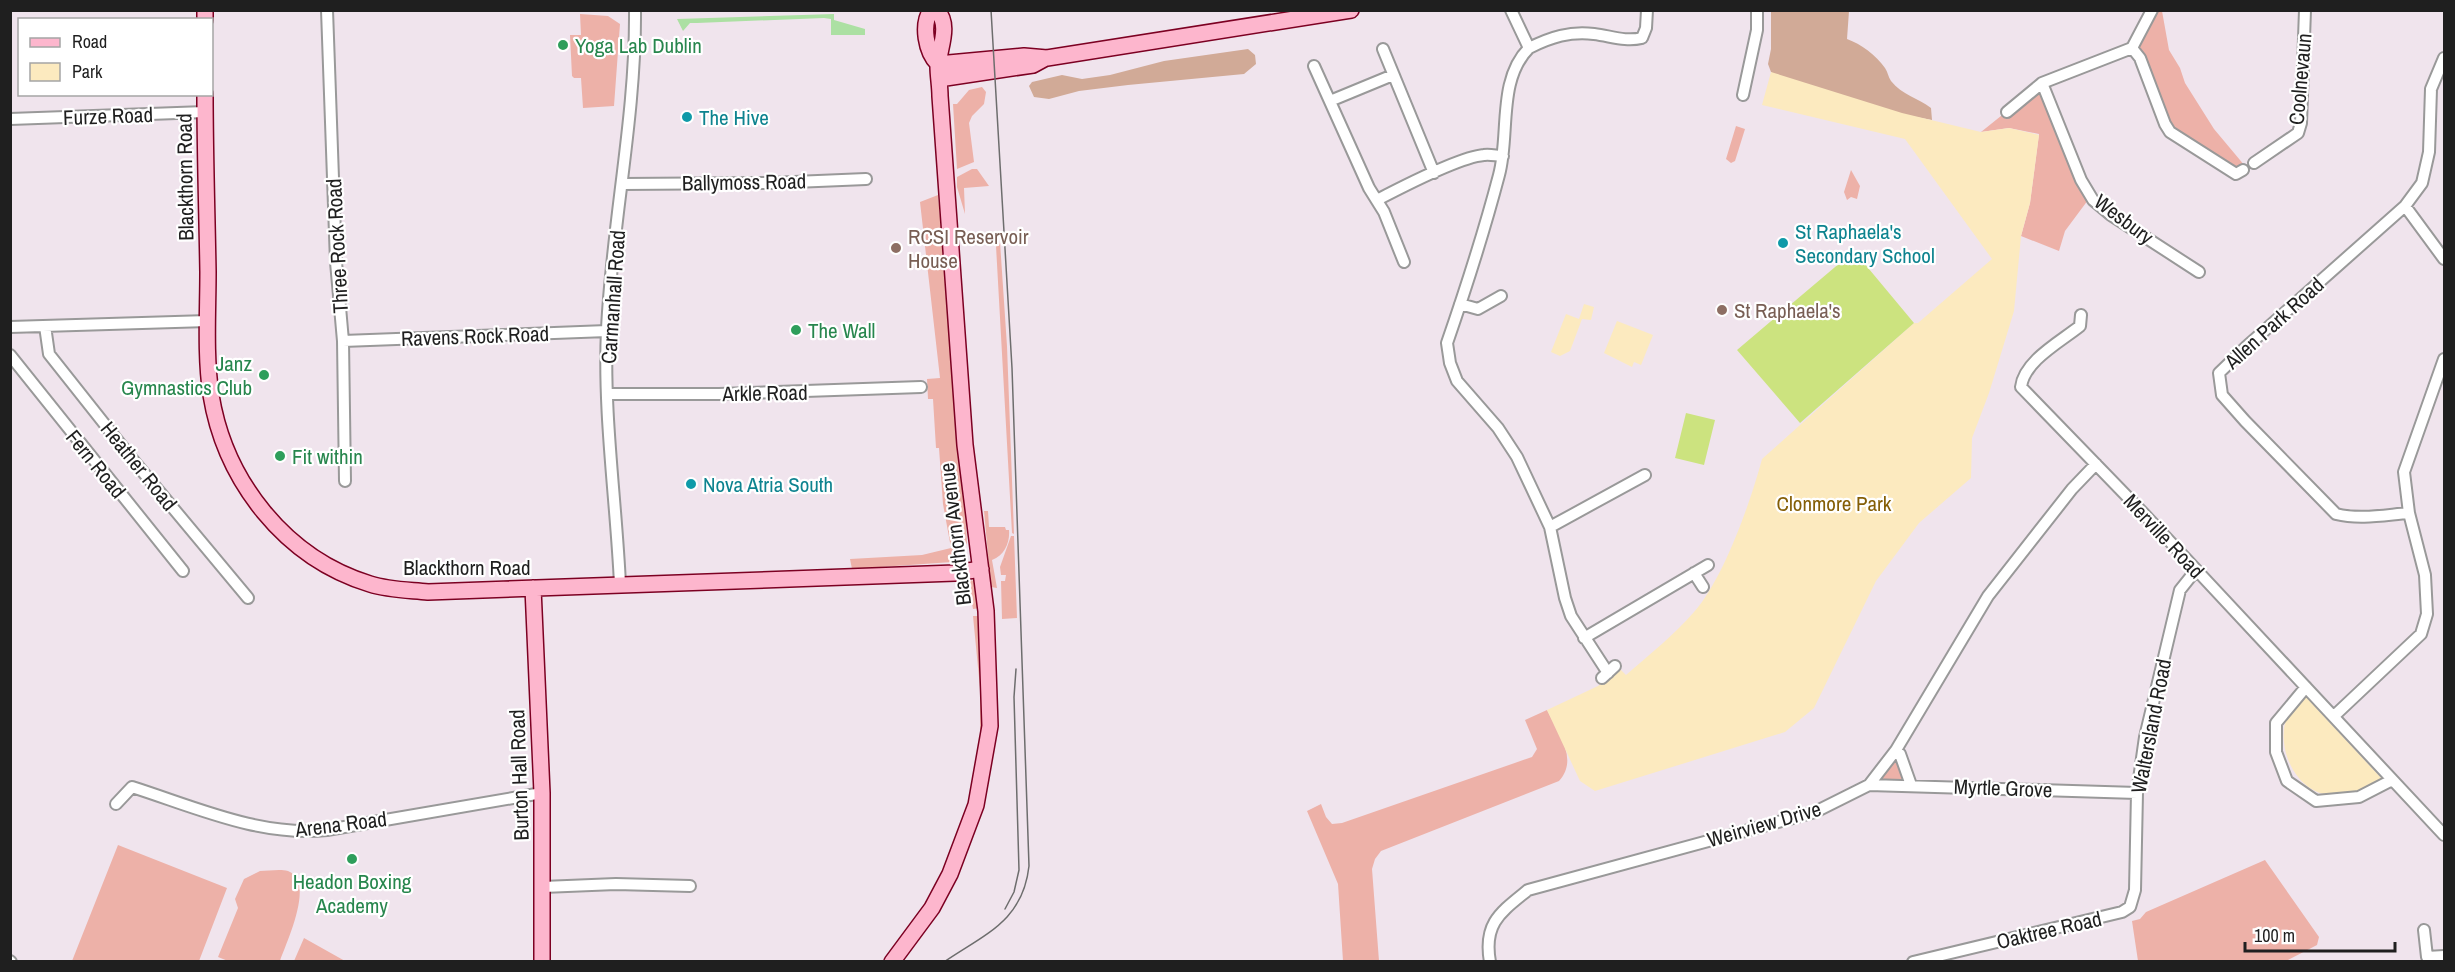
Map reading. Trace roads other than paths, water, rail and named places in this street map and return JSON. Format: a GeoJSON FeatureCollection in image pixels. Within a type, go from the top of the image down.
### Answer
{"type":"FeatureCollection","features":[{"type":"Feature","properties":{"kind":"street","name":"Three Rock Road"},"geometry":{"type":"LineString","coordinates":[[327,10],[336,262],[343,340],[345,481]]}},
{"type":"Feature","properties":{"kind":"street","name":"Carmanhall Road"},"geometry":{"type":"LineString","coordinates":[[620,584],[608,394],[607,331],[611,260],[622,184],[635,59],[634,10]]}},
{"type":"Feature","properties":{"kind":"street"},"geometry":{"type":"LineString","coordinates":[[931,10],[927,17],[928,46],[939,72]]}},
{"type":"Feature","properties":{"kind":"street"},"geometry":{"type":"LineString","coordinates":[[937,10],[942,16],[944,38],[939,72]]}},
{"type":"Feature","properties":{"kind":"street"},"geometry":{"type":"LineString","coordinates":[[939,72],[1033,65],[1047,58],[1351,10]]}},
{"type":"Feature","properties":{"kind":"street"},"geometry":{"type":"LineString","coordinates":[[1511,10],[1530,48]]}},
{"type":"Feature","properties":{"kind":"street"},"geometry":{"type":"LineString","coordinates":[[1608,672],[1571,616],[1564,598],[1550,527],[1517,457],[1498,428],[1457,381],[1450,363],[1447,343],[1500,173],[1510,82],[1522,55],[1530,48],[1570,33],[1595,34],[1631,41],[1642,38],[1646,28],[1647,10]]}},
{"type":"Feature","properties":{"kind":"street"},"geometry":{"type":"LineString","coordinates":[[1743,95],[1757,30],[1757,10]]}},
{"type":"Feature","properties":{"kind":"street"},"geometry":{"type":"LineString","coordinates":[[2007,112],[2042,83],[2132,48],[2152,10]]}},
{"type":"Feature","properties":{"kind":"street","name":"Coolnevaun"},"geometry":{"type":"LineString","coordinates":[[2254,163],[2298,133],[2301,123],[2305,10]]}},
{"type":"Feature","properties":{"kind":"street"},"geometry":{"type":"LineString","coordinates":[[2132,48],[2140,58],[2170,132],[2236,174],[2243,170]]}},
{"type":"Feature","properties":{"kind":"street"},"geometry":{"type":"LineString","coordinates":[[1383,49],[1434,173]]}},
{"type":"Feature","properties":{"kind":"street","name":"Allen Park Road"},"geometry":{"type":"LineString","coordinates":[[2409,513],[2367,517],[2336,514],[2222,395],[2219,374],[2246,347],[2405,206],[2422,183],[2429,152],[2431,89],[2445,58]]}},
{"type":"Feature","properties":{"kind":"street"},"geometry":{"type":"LineString","coordinates":[[1314,66],[1404,262]]}},
{"type":"Feature","properties":{"kind":"street","name":"Blackthorn Avenue"},"geometry":{"type":"LineString","coordinates":[[892,962],[932,908],[950,874],[976,805],[990,726],[987,633],[965,445],[939,72]]}},
{"type":"Feature","properties":{"kind":"street"},"geometry":{"type":"LineString","coordinates":[[1330,101],[1393,75]]}},
{"type":"Feature","properties":{"kind":"street","name":"Wesbury"},"geometry":{"type":"LineString","coordinates":[[2042,83],[2081,180],[2093,200],[2199,272]]}},
{"type":"Feature","properties":{"kind":"street","name":"Blackthorn Road"},"geometry":{"type":"LineString","coordinates":[[205,96],[211,394],[224,444],[245,487],[267,518],[309,553],[337,570],[381,586],[428,592],[956,573],[981,569]]}},
{"type":"Feature","properties":{"kind":"street","name":"Furze Road"},"geometry":{"type":"LineString","coordinates":[[10,119],[205,112]]}},
{"type":"Feature","properties":{"kind":"street"},"geometry":{"type":"LineString","coordinates":[[1377,200],[1434,173],[1483,155],[1503,156]]}},
{"type":"Feature","properties":{"kind":"street","name":"Ballymoss Road"},"geometry":{"type":"LineString","coordinates":[[622,184],[770,183],[866,179]]}},
{"type":"Feature","properties":{"kind":"street"},"geometry":{"type":"LineString","coordinates":[[2405,206],[2445,259]]}},
{"type":"Feature","properties":{"kind":"street"},"geometry":{"type":"LineString","coordinates":[[1460,304],[1478,309],[1501,296]]}},
{"type":"Feature","properties":{"kind":"street","name":"Merville Road"},"geometry":{"type":"LineString","coordinates":[[2081,315],[2080,326],[2022,375],[2020,387],[2096,464],[2445,835]]}},
{"type":"Feature","properties":{"kind":"street"},"geometry":{"type":"LineString","coordinates":[[10,327],[208,321]]}},
{"type":"Feature","properties":{"kind":"street","name":"Heather Road"},"geometry":{"type":"LineString","coordinates":[[45,326],[49,354],[133,460],[248,598]]}},
{"type":"Feature","properties":{"kind":"street","name":"Ravens Rock Road"},"geometry":{"type":"LineString","coordinates":[[343,340],[607,331]]}},
{"type":"Feature","properties":{"kind":"street","name":"Fern Road"},"geometry":{"type":"LineString","coordinates":[[10,355],[183,571]]}},
{"type":"Feature","properties":{"kind":"street"},"geometry":{"type":"LineString","coordinates":[[2334,716],[2421,634],[2427,614],[2425,575],[2409,513],[2404,472],[2445,359]]}},
{"type":"Feature","properties":{"kind":"street","name":"Arkle Road"},"geometry":{"type":"LineString","coordinates":[[608,394],[719,394],[921,387]]}},
{"type":"Feature","properties":{"kind":"street","name":"Weirview Drive"},"geometry":{"type":"LineString","coordinates":[[1489,958],[1490,927],[1505,909],[1528,890],[1815,812],[1869,785],[1896,750],[1988,596],[2072,489],[2096,464]]}},
{"type":"Feature","properties":{"kind":"street"},"geometry":{"type":"LineString","coordinates":[[1550,527],[1645,475]]}},
{"type":"Feature","properties":{"kind":"street"},"geometry":{"type":"LineString","coordinates":[[1584,638],[1708,565]]}},
{"type":"Feature","properties":{"kind":"street","name":"Waltersland Road"},"geometry":{"type":"LineString","coordinates":[[2135,890],[2137,793],[2145,737],[2180,590],[2196,570]]}},
{"type":"Feature","properties":{"kind":"street"},"geometry":{"type":"LineString","coordinates":[[1694,573],[1703,587]]}},
{"type":"Feature","properties":{"kind":"street","name":"Burton Hall Road"},"geometry":{"type":"LineString","coordinates":[[533,588],[542,793],[542,962]]}},
{"type":"Feature","properties":{"kind":"street"},"geometry":{"type":"LineString","coordinates":[[2306,687],[2276,723],[2276,752],[2288,781],[2316,801],[2359,797],[2392,780]]}},
{"type":"Feature","properties":{"kind":"street"},"geometry":{"type":"LineString","coordinates":[[1896,750],[1900,753],[1911,785]]}},
{"type":"Feature","properties":{"kind":"street","name":"Myrtle Grove"},"geometry":{"type":"LineString","coordinates":[[1869,785],[2137,793]]}},
{"type":"Feature","properties":{"kind":"street","name":"Arena Road"},"geometry":{"type":"LineString","coordinates":[[116,804],[132,787],[270,830],[303,832],[327,830],[542,793]]}},
{"type":"Feature","properties":{"kind":"street"},"geometry":{"type":"LineString","coordinates":[[543,887],[616,884],[690,886]]}},
{"type":"Feature","properties":{"kind":"street","name":"Oaktree Road"},"geometry":{"type":"LineString","coordinates":[[1913,962],[2122,912],[2130,908],[2135,890]]}},
{"type":"Feature","properties":{"kind":"street"},"geometry":{"type":"LineString","coordinates":[[2424,930],[2427,957]]}},
{"type":"Feature","properties":{"kind":"street"},"geometry":{"type":"LineString","coordinates":[[2414,962],[2427,957],[2445,956]]}},
{"type":"Feature","properties":{"kind":"tram line"},"geometry":{"type":"LineString","coordinates":[[944,962],[987,934],[1010,913],[1019,900],[1029,866],[1012,368],[991,10]]}},
{"type":"Feature","properties":{"kind":"tram line"},"geometry":{"type":"LineString","coordinates":[[1005,909],[1014,892],[1019,870],[1014,697],[1016,669]]}},
{"type":"Feature","properties":{"kind":"place","name":"Yoga Lab Dublin"},"geometry":{"type":"Point","coordinates":[563,45]}},
{"type":"Feature","properties":{"kind":"place","name":"The Hive"},"geometry":{"type":"Point","coordinates":[687,117]}},
{"type":"Feature","properties":{"kind":"place","name":"St Raphaela's Secondary School"},"geometry":{"type":"Point","coordinates":[1783,243]}},
{"type":"Feature","properties":{"kind":"place","name":"RCSI Reservoir House"},"geometry":{"type":"Point","coordinates":[896,248]}},
{"type":"Feature","properties":{"kind":"place","name":"St Raphaela's"},"geometry":{"type":"Point","coordinates":[1722,310]}},
{"type":"Feature","properties":{"kind":"place","name":"The Wall"},"geometry":{"type":"Point","coordinates":[796,330]}},
{"type":"Feature","properties":{"kind":"place","name":"Janz Gymnastics Club"},"geometry":{"type":"Point","coordinates":[264,375]}},
{"type":"Feature","properties":{"kind":"place","name":"Fit within"},"geometry":{"type":"Point","coordinates":[280,456]}},
{"type":"Feature","properties":{"kind":"place","name":"Nova Atria South"},"geometry":{"type":"Point","coordinates":[691,484]}},
{"type":"Feature","properties":{"kind":"place","name":"Headon Boxing Academy"},"geometry":{"type":"Point","coordinates":[352,859]}},
{"type":"Feature","properties":{"kind":"park label","name":"Clonmore Park"},"geometry":{"type":"Point","coordinates":[1834,503]}}]}
